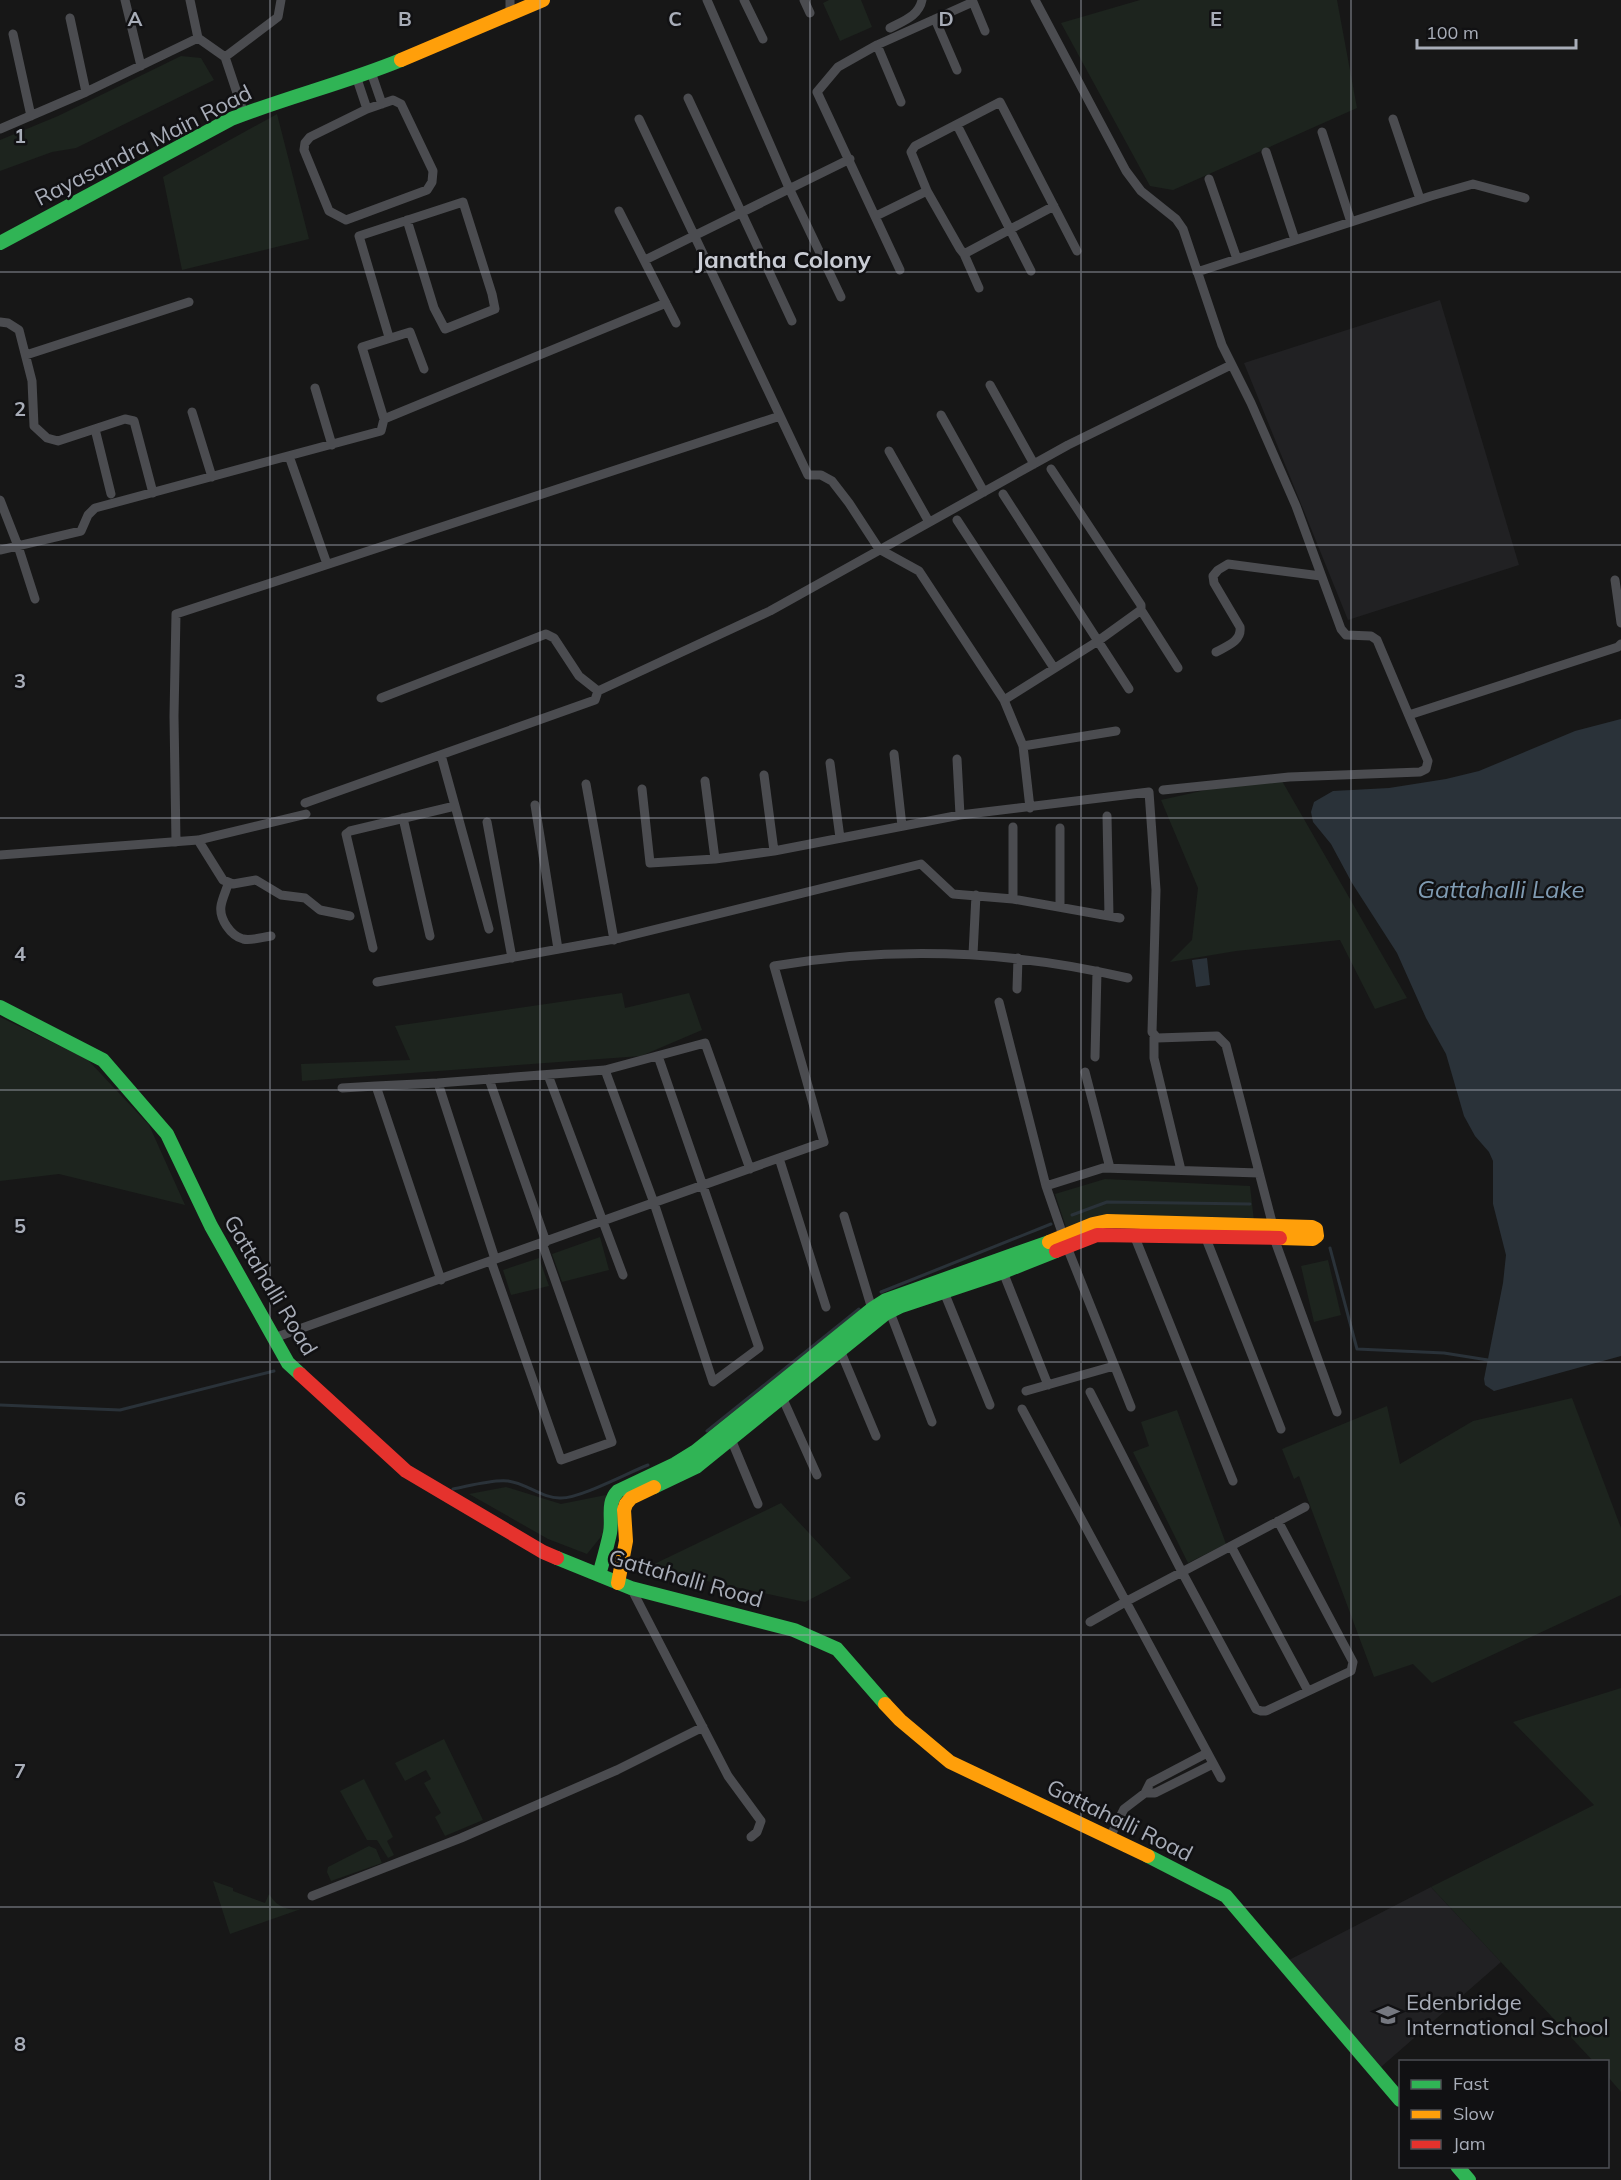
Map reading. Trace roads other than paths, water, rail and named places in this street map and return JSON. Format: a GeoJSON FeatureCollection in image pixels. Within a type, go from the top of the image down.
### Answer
{"type":"FeatureCollection","features":[{"type":"Feature","properties":{"kind":"street"},"geometry":{"type":"LineString","coordinates":[[125,0],[141,66]]}},
{"type":"Feature","properties":{"kind":"street"},"geometry":{"type":"LineString","coordinates":[[189,0],[198,38],[225,57],[244,114]]}},
{"type":"Feature","properties":{"kind":"street"},"geometry":{"type":"LineString","coordinates":[[225,57],[278,17],[281,0]]}},
{"type":"Feature","properties":{"kind":"street","name":"Rayasandra Main Road"},"geometry":{"type":"LineString","coordinates":[[0,243],[244,114],[371,72],[510,7],[543,0]]}},
{"type":"Feature","properties":{"kind":"street"},"geometry":{"type":"LineString","coordinates":[[707,0],[789,188],[841,297]]}},
{"type":"Feature","properties":{"kind":"street"},"geometry":{"type":"LineString","coordinates":[[744,0],[763,39]]}},
{"type":"Feature","properties":{"kind":"street"},"geometry":{"type":"LineString","coordinates":[[804,0],[810,13]]}},
{"type":"Feature","properties":{"kind":"street"},"geometry":{"type":"LineString","coordinates":[[890,28],[913,16],[919,10],[922,0]]}},
{"type":"Feature","properties":{"kind":"street"},"geometry":{"type":"LineString","coordinates":[[1035,0],[1126,171],[1141,191],[1176,219],[1183,229],[1222,345],[1251,403],[1291,496],[1341,629],[1346,635],[1371,636],[1380,645],[1428,761],[1426,769],[1420,771],[1289,777],[1163,790]]}},
{"type":"Feature","properties":{"kind":"street"},"geometry":{"type":"LineString","coordinates":[[900,270],[817,92],[838,67],[877,45],[973,2],[986,32]]}},
{"type":"Feature","properties":{"kind":"street"},"geometry":{"type":"LineString","coordinates":[[70,18],[86,92]]}},
{"type":"Feature","properties":{"kind":"street"},"geometry":{"type":"LineString","coordinates":[[935,19],[957,70]]}},
{"type":"Feature","properties":{"kind":"street"},"geometry":{"type":"LineString","coordinates":[[13,34],[32,116]]}},
{"type":"Feature","properties":{"kind":"street"},"geometry":{"type":"LineString","coordinates":[[0,129],[86,92],[198,38]]}},
{"type":"Feature","properties":{"kind":"street"},"geometry":{"type":"LineString","coordinates":[[877,45],[901,102]]}},
{"type":"Feature","properties":{"kind":"street"},"geometry":{"type":"LineString","coordinates":[[371,72],[382,104]]}},
{"type":"Feature","properties":{"kind":"street"},"geometry":{"type":"LineString","coordinates":[[356,76],[367,109]]}},
{"type":"Feature","properties":{"kind":"street"},"geometry":{"type":"LineString","coordinates":[[688,98],[792,321]]}},
{"type":"Feature","properties":{"kind":"street"},"geometry":{"type":"LineString","coordinates":[[393,100],[401,104],[433,171],[432,182],[427,190],[346,220],[329,211],[304,150],[305,143],[310,137],[382,104],[393,100]]}},
{"type":"Feature","properties":{"kind":"street"},"geometry":{"type":"LineString","coordinates":[[979,288],[964,254],[927,191],[912,152],[915,146],[1000,102],[1077,251]]}},
{"type":"Feature","properties":{"kind":"street"},"geometry":{"type":"LineString","coordinates":[[639,119],[808,475],[821,475],[832,481],[879,549],[919,571],[1004,700],[1023,746],[1030,808]]}},
{"type":"Feature","properties":{"kind":"street"},"geometry":{"type":"LineString","coordinates":[[1393,119],[1420,199]]}},
{"type":"Feature","properties":{"kind":"street"},"geometry":{"type":"LineString","coordinates":[[957,125],[1031,271]]}},
{"type":"Feature","properties":{"kind":"street"},"geometry":{"type":"LineString","coordinates":[[1322,132],[1351,222]]}},
{"type":"Feature","properties":{"kind":"street"},"geometry":{"type":"LineString","coordinates":[[1266,152],[1295,240]]}},
{"type":"Feature","properties":{"kind":"street"},"geometry":{"type":"LineString","coordinates":[[645,260],[849,159]]}},
{"type":"Feature","properties":{"kind":"street"},"geometry":{"type":"LineString","coordinates":[[1209,179],[1237,259]]}},
{"type":"Feature","properties":{"kind":"street"},"geometry":{"type":"LineString","coordinates":[[1197,272],[1420,199],[1473,184],[1525,198]]}},
{"type":"Feature","properties":{"kind":"street"},"geometry":{"type":"LineString","coordinates":[[876,216],[927,191]]}},
{"type":"Feature","properties":{"kind":"street"},"geometry":{"type":"LineString","coordinates":[[389,337],[359,236],[407,220],[463,202],[495,309],[446,329],[435,308],[407,220]]}},
{"type":"Feature","properties":{"kind":"street"},"geometry":{"type":"LineString","coordinates":[[964,254],[1054,206]]}},
{"type":"Feature","properties":{"kind":"street"},"geometry":{"type":"LineString","coordinates":[[619,211],[676,323]]}},
{"type":"Feature","properties":{"kind":"street"},"geometry":{"type":"LineString","coordinates":[[26,355],[189,302]]}},
{"type":"Feature","properties":{"kind":"street"},"geometry":{"type":"LineString","coordinates":[[384,419],[666,303]]}},
{"type":"Feature","properties":{"kind":"street"},"geometry":{"type":"LineString","coordinates":[[0,322],[8,323],[19,330],[32,381],[34,426],[47,438],[58,441],[125,420],[134,421],[153,493]]}},
{"type":"Feature","properties":{"kind":"street"},"geometry":{"type":"LineString","coordinates":[[0,550],[81,531],[88,515],[95,508],[381,431],[384,419],[362,346],[410,332],[424,369]]}},
{"type":"Feature","properties":{"kind":"street"},"geometry":{"type":"LineString","coordinates":[[306,803],[595,700],[598,691],[770,611],[1035,464],[1231,365]]}},
{"type":"Feature","properties":{"kind":"street"},"geometry":{"type":"LineString","coordinates":[[990,385],[1035,464]]}},
{"type":"Feature","properties":{"kind":"street"},"geometry":{"type":"LineString","coordinates":[[315,388],[332,445]]}},
{"type":"Feature","properties":{"kind":"street"},"geometry":{"type":"LineString","coordinates":[[192,412],[212,477]]}},
{"type":"Feature","properties":{"kind":"street"},"geometry":{"type":"LineString","coordinates":[[941,415],[984,492]]}},
{"type":"Feature","properties":{"kind":"street"},"geometry":{"type":"LineString","coordinates":[[176,842],[174,716],[176,614],[780,416]]}},
{"type":"Feature","properties":{"kind":"street"},"geometry":{"type":"LineString","coordinates":[[95,429],[111,494]]}},
{"type":"Feature","properties":{"kind":"street"},"geometry":{"type":"LineString","coordinates":[[889,451],[929,522]]}},
{"type":"Feature","properties":{"kind":"street"},"geometry":{"type":"LineString","coordinates":[[289,456],[327,564]]}},
{"type":"Feature","properties":{"kind":"street"},"geometry":{"type":"LineString","coordinates":[[1051,469],[1141,605],[1141,610],[1178,668]]}},
{"type":"Feature","properties":{"kind":"street"},"geometry":{"type":"LineString","coordinates":[[1003,494],[1129,689]]}},
{"type":"Feature","properties":{"kind":"street"},"geometry":{"type":"LineString","coordinates":[[0,500],[18,546],[34,599]]}},
{"type":"Feature","properties":{"kind":"street"},"geometry":{"type":"LineString","coordinates":[[957,520],[1054,668]]}},
{"type":"Feature","properties":{"kind":"street"},"geometry":{"type":"LineString","coordinates":[[1216,652],[1238,639],[1241,632],[1214,583],[1213,576],[1223,566],[1228,564],[1322,576]]}},
{"type":"Feature","properties":{"kind":"street"},"geometry":{"type":"LineString","coordinates":[[1615,580],[1621,623]]}},
{"type":"Feature","properties":{"kind":"street"},"geometry":{"type":"LineString","coordinates":[[1004,700],[1141,610]]}},
{"type":"Feature","properties":{"kind":"street"},"geometry":{"type":"LineString","coordinates":[[381,698],[546,634],[554,638],[579,676],[598,691]]}},
{"type":"Feature","properties":{"kind":"street"},"geometry":{"type":"LineString","coordinates":[[1409,715],[1618,647],[1621,644]]}},
{"type":"Feature","properties":{"kind":"street"},"geometry":{"type":"LineString","coordinates":[[1023,746],[1116,731]]}},
{"type":"Feature","properties":{"kind":"street"},"geometry":{"type":"LineString","coordinates":[[894,754],[902,825]]}},
{"type":"Feature","properties":{"kind":"street"},"geometry":{"type":"LineString","coordinates":[[441,755],[489,929]]}},
{"type":"Feature","properties":{"kind":"street"},"geometry":{"type":"LineString","coordinates":[[957,759],[960,815]]}},
{"type":"Feature","properties":{"kind":"street"},"geometry":{"type":"LineString","coordinates":[[830,763],[840,838]]}},
{"type":"Feature","properties":{"kind":"street"},"geometry":{"type":"LineString","coordinates":[[764,775],[774,851]]}},
{"type":"Feature","properties":{"kind":"street"},"geometry":{"type":"LineString","coordinates":[[705,781],[715,859]]}},
{"type":"Feature","properties":{"kind":"street"},"geometry":{"type":"LineString","coordinates":[[586,784],[614,940]]}},
{"type":"Feature","properties":{"kind":"street"},"geometry":{"type":"LineString","coordinates":[[642,789],[650,863],[715,859],[774,851],[960,815],[1149,792],[1156,890],[1152,1032],[1154,1058],[1181,1170]]}},
{"type":"Feature","properties":{"kind":"street"},"geometry":{"type":"LineString","coordinates":[[535,805],[558,949]]}},
{"type":"Feature","properties":{"kind":"street"},"geometry":{"type":"LineString","coordinates":[[373,948],[345,839],[346,834],[350,831],[455,806]]}},
{"type":"Feature","properties":{"kind":"street"},"geometry":{"type":"LineString","coordinates":[[0,855],[198,840],[306,814]]}},
{"type":"Feature","properties":{"kind":"street"},"geometry":{"type":"LineString","coordinates":[[1107,816],[1110,916]]}},
{"type":"Feature","properties":{"kind":"street"},"geometry":{"type":"LineString","coordinates":[[403,818],[430,936]]}},
{"type":"Feature","properties":{"kind":"street"},"geometry":{"type":"LineString","coordinates":[[487,822],[512,958]]}},
{"type":"Feature","properties":{"kind":"street"},"geometry":{"type":"LineString","coordinates":[[1013,827],[1013,899]]}},
{"type":"Feature","properties":{"kind":"street"},"geometry":{"type":"LineString","coordinates":[[1059,907],[1060,828]]}},
{"type":"Feature","properties":{"kind":"street"},"geometry":{"type":"LineString","coordinates":[[198,840],[223,880],[228,884],[255,880],[281,895],[304,898],[320,910],[350,916]]}},
{"type":"Feature","properties":{"kind":"street"},"geometry":{"type":"LineString","coordinates":[[377,982],[614,940],[921,864],[953,894],[1013,899],[1120,918]]}},
{"type":"Feature","properties":{"kind":"street"},"geometry":{"type":"LineString","coordinates":[[228,884],[221,905],[221,914],[232,934],[249,940],[271,936]]}},
{"type":"Feature","properties":{"kind":"street"},"geometry":{"type":"LineString","coordinates":[[973,954],[976,896]]}},
{"type":"Feature","properties":{"kind":"street"},"geometry":{"type":"LineString","coordinates":[[274,1338],[824,1142],[774,966],[812,959],[876,953],[973,954],[1018,958],[1128,978]]}},
{"type":"Feature","properties":{"kind":"street"},"geometry":{"type":"LineString","coordinates":[[1017,989],[1018,958]]}},
{"type":"Feature","properties":{"kind":"street"},"geometry":{"type":"LineString","coordinates":[[1095,1057],[1097,971]]}},
{"type":"Feature","properties":{"kind":"street"},"geometry":{"type":"LineString","coordinates":[[999,1002],[1046,1186],[1065,1241],[1131,1407]]}},
{"type":"Feature","properties":{"kind":"street","name":"Gattahalli Road"},"geometry":{"type":"LineString","coordinates":[[0,1007],[103,1060],[167,1134],[211,1226],[288,1363],[406,1471],[543,1552],[624,1586],[794,1630],[837,1649],[900,1720],[950,1762],[1110,1837],[1226,1896],[1399,2098]]}},
{"type":"Feature","properties":{"kind":"street"},"geometry":{"type":"LineString","coordinates":[[1154,1035],[1157,1038],[1217,1036],[1226,1045],[1274,1232],[1337,1412]]}},
{"type":"Feature","properties":{"kind":"street"},"geometry":{"type":"LineString","coordinates":[[342,1088],[605,1070],[705,1043],[750,1168]]}},
{"type":"Feature","properties":{"kind":"street"},"geometry":{"type":"LineString","coordinates":[[605,1070],[654,1203],[713,1382],[759,1348],[658,1056]]}},
{"type":"Feature","properties":{"kind":"street"},"geometry":{"type":"LineString","coordinates":[[1085,1072],[1110,1168]]}},
{"type":"Feature","properties":{"kind":"street"},"geometry":{"type":"LineString","coordinates":[[548,1075],[623,1275]]}},
{"type":"Feature","properties":{"kind":"street"},"geometry":{"type":"LineString","coordinates":[[438,1083],[493,1260],[561,1460],[612,1442],[489,1079]]}},
{"type":"Feature","properties":{"kind":"street"},"geometry":{"type":"LineString","coordinates":[[376,1086],[441,1280]]}},
{"type":"Feature","properties":{"kind":"street"},"geometry":{"type":"LineString","coordinates":[[779,1158],[826,1307]]}},
{"type":"Feature","properties":{"kind":"street"},"geometry":{"type":"LineString","coordinates":[[1046,1186],[1103,1168],[1259,1173]]}},
{"type":"Feature","properties":{"kind":"street"},"geometry":{"type":"LineString","coordinates":[[844,1216],[872,1309]]}},
{"type":"Feature","properties":{"kind":"street"},"geometry":{"type":"LineString","coordinates":[[598,1575],[611,1530],[611,1503],[618,1491],[675,1464],[696,1451],[872,1309],[944,1292],[1003,1272],[1065,1241],[1093,1224],[1107,1221],[1274,1232]]}},
{"type":"Feature","properties":{"kind":"street"},"geometry":{"type":"LineString","coordinates":[[751,1837],[761,1827],[761,1821],[728,1776],[624,1586],[626,1504],[631,1498],[696,1467],[840,1350],[888,1305],[1065,1241],[1097,1235],[1205,1236],[1274,1232]]}},
{"type":"Feature","properties":{"kind":"street"},"geometry":{"type":"LineString","coordinates":[[1134,1235],[1233,1481]]}},
{"type":"Feature","properties":{"kind":"street"},"geometry":{"type":"LineString","coordinates":[[1205,1236],[1281,1429]]}},
{"type":"Feature","properties":{"kind":"street"},"geometry":{"type":"LineString","coordinates":[[1003,1272],[1048,1385]]}},
{"type":"Feature","properties":{"kind":"street"},"geometry":{"type":"LineString","coordinates":[[944,1292],[990,1405]]}},
{"type":"Feature","properties":{"kind":"street"},"geometry":{"type":"LineString","coordinates":[[888,1305],[932,1422]]}},
{"type":"Feature","properties":{"kind":"street"},"geometry":{"type":"LineString","coordinates":[[840,1350],[876,1436]]}},
{"type":"Feature","properties":{"kind":"street"},"geometry":{"type":"LineString","coordinates":[[1026,1391],[1114,1366]]}},
{"type":"Feature","properties":{"kind":"street"},"geometry":{"type":"LineString","coordinates":[[1090,1392],[1182,1572],[1256,1709],[1261,1711],[1266,1711],[1351,1671],[1353,1662],[1278,1521]]}},
{"type":"Feature","properties":{"kind":"street"},"geometry":{"type":"LineString","coordinates":[[782,1397],[817,1475]]}},
{"type":"Feature","properties":{"kind":"street"},"geometry":{"type":"LineString","coordinates":[[1022,1409],[1221,1778]]}},
{"type":"Feature","properties":{"kind":"street"},"geometry":{"type":"LineString","coordinates":[[731,1439],[758,1504]]}},
{"type":"Feature","properties":{"kind":"street"},"geometry":{"type":"LineString","coordinates":[[1090,1623],[1126,1601],[1305,1507]]}},
{"type":"Feature","properties":{"kind":"street"},"geometry":{"type":"LineString","coordinates":[[1232,1546],[1308,1691]]}},
{"type":"Feature","properties":{"kind":"street"},"geometry":{"type":"LineString","coordinates":[[312,1896],[493,1824],[617,1770],[703,1727]]}},
{"type":"Feature","properties":{"kind":"street"},"geometry":{"type":"LineString","coordinates":[[1110,1837],[1124,1809],[1145,1793],[1150,1783],[1207,1753]]}},
{"type":"Feature","properties":{"kind":"street"},"geometry":{"type":"LineString","coordinates":[[1145,1793],[1155,1793],[1213,1764]]}},
{"type":"Feature","properties":{"kind":"street"},"geometry":{"type":"LineString","coordinates":[[1459,2168],[1469,2180]]}},
{"type":"Feature","properties":{"kind":"water","name":"Gattahalli Lake"},"geometry":{"type":"Polygon","coordinates":[[[1621,719],[1621,1356],[1494,1391],[1485,1385],[1484,1379],[1503,1283],[1506,1255],[1493,1204],[1493,1161],[1464,1116],[1446,1054],[1426,1018],[1397,953],[1352,883],[1331,844],[1313,822],[1311,812],[1314,802],[1333,791],[1389,788],[1479,771],[1575,731],[1621,719]]]}},
{"type":"Feature","properties":{"kind":"water"},"geometry":{"type":"Polygon","coordinates":[[[1207,958],[1210,985],[1196,987],[1192,960],[1207,958]]]}},
{"type":"Feature","properties":{"kind":"waterway"},"geometry":{"type":"LineString","coordinates":[[1072,1215],[1107,1202],[1250,1204]]}},
{"type":"Feature","properties":{"kind":"waterway"},"geometry":{"type":"LineString","coordinates":[[881,1292],[1051,1224]]}},
{"type":"Feature","properties":{"kind":"waterway"},"geometry":{"type":"LineString","coordinates":[[1330,1248],[1357,1349],[1444,1353],[1488,1360]]}},
{"type":"Feature","properties":{"kind":"waterway"},"geometry":{"type":"LineString","coordinates":[[707,1431],[859,1309]]}},
{"type":"Feature","properties":{"kind":"waterway"},"geometry":{"type":"LineString","coordinates":[[0,1405],[120,1410],[274,1371]]}},
{"type":"Feature","properties":{"kind":"waterway"},"geometry":{"type":"LineString","coordinates":[[453,1489],[488,1482],[508,1481],[554,1498],[570,1497],[592,1490],[648,1465]]}},
{"type":"Feature","properties":{"kind":"place","name":"Edenbridge International School"},"geometry":{"type":"Point","coordinates":[1388,2015]}},
{"type":"Feature","properties":{"kind":"district","name":"Janatha Colony"},"geometry":{"type":"Point","coordinates":[783,260]}}]}
